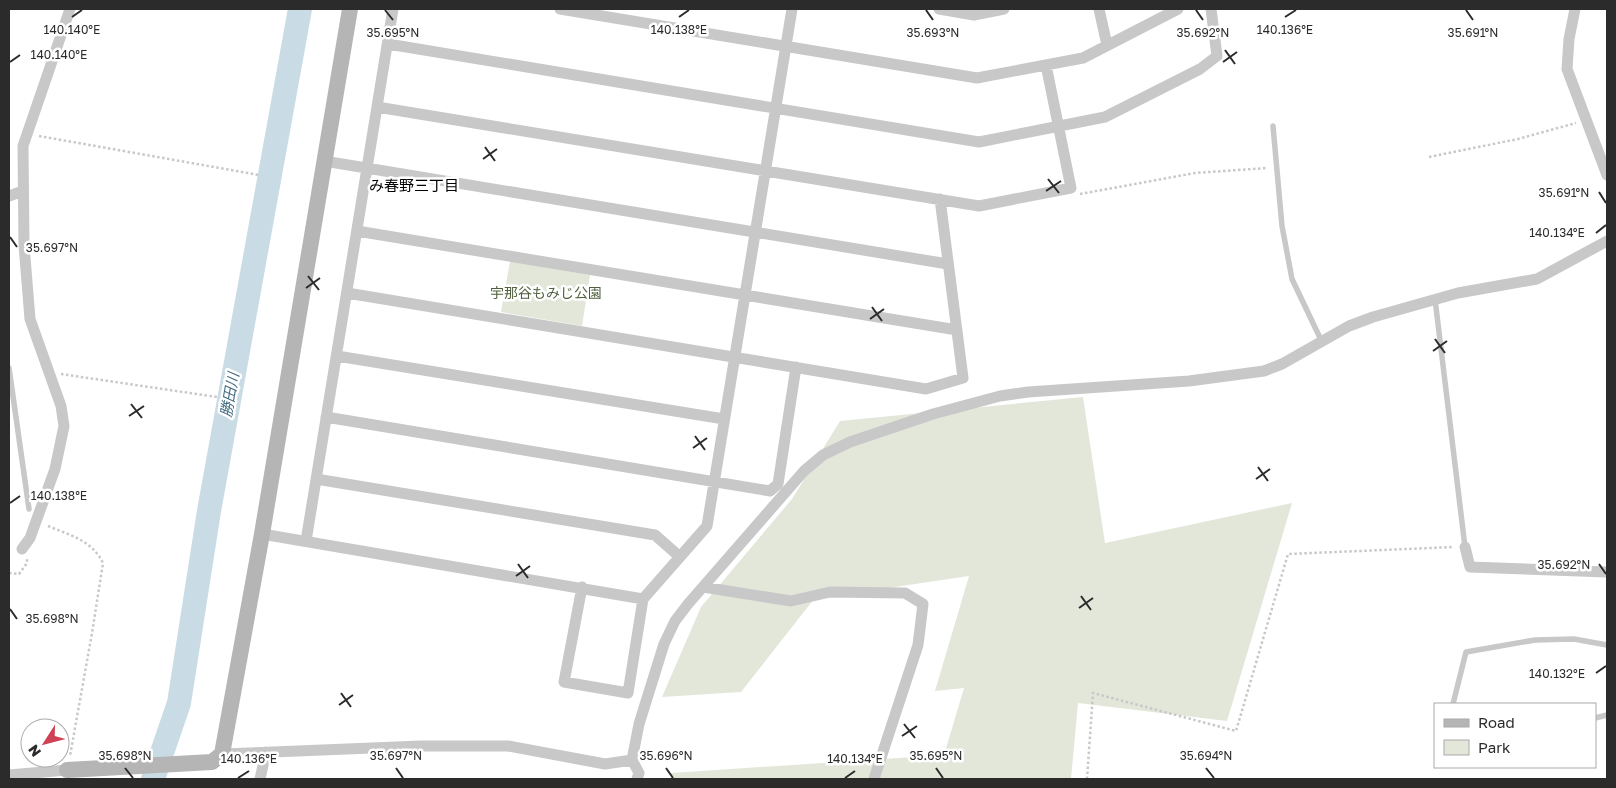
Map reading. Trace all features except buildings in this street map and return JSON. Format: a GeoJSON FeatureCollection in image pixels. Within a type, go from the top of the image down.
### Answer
{"type":"FeatureCollection","features":[{"type":"Feature","properties":{"kind":"street"},"geometry":{"type":"LineString","coordinates":[[22,549],[30,538],[55,469],[64,426],[61,406],[30,319],[24,245],[23,146],[70,9]]}},
{"type":"Feature","properties":{"kind":"street"},"geometry":{"type":"LineString","coordinates":[[222,754],[262,534],[350,9]]}},
{"type":"Feature","properties":{"kind":"street"},"geometry":{"type":"LineString","coordinates":[[306,541],[393,9]]}},
{"type":"Feature","properties":{"kind":"street"},"geometry":{"type":"LineString","coordinates":[[560,9],[977,78],[1083,58],[1178,9]]}},
{"type":"Feature","properties":{"kind":"street"},"geometry":{"type":"LineString","coordinates":[[582,587],[564,682],[628,693],[643,599],[707,526],[792,9]]}},
{"type":"Feature","properties":{"kind":"street"},"geometry":{"type":"LineString","coordinates":[[940,9],[974,15],[1004,9]]}},
{"type":"Feature","properties":{"kind":"street"},"geometry":{"type":"LineString","coordinates":[[1099,9],[1108,45]]}},
{"type":"Feature","properties":{"kind":"street"},"geometry":{"type":"LineString","coordinates":[[388,44],[979,142],[1105,117],[1200,69],[1217,56],[1211,9]]}},
{"type":"Feature","properties":{"kind":"street"},"geometry":{"type":"LineString","coordinates":[[1575,9],[1569,39],[1567,69],[1607,175]]}},
{"type":"Feature","properties":{"kind":"street"},"geometry":{"type":"LineString","coordinates":[[377,107],[979,206],[1071,188],[1046,65]]}},
{"type":"Feature","properties":{"kind":"street"},"geometry":{"type":"LineString","coordinates":[[324,162],[948,264]]}},
{"type":"Feature","properties":{"kind":"street"},"geometry":{"type":"LineString","coordinates":[[9,196],[23,190]]}},
{"type":"Feature","properties":{"kind":"street"},"geometry":{"type":"LineString","coordinates":[[346,294],[926,389],[963,378],[940,199]]}},
{"type":"Feature","properties":{"kind":"street"},"geometry":{"type":"LineString","coordinates":[[357,231],[957,330]]}},
{"type":"Feature","properties":{"kind":"street"},"geometry":{"type":"LineString","coordinates":[[641,777],[632,760],[639,724],[664,644],[675,621],[804,471],[823,455],[850,442],[933,414],[1000,396],[1028,392],[1188,381],[1264,371],[1282,364],[1350,326],[1372,317],[1435,299],[1537,279],[1607,241]]}},
{"type":"Feature","properties":{"kind":"street"},"geometry":{"type":"LineString","coordinates":[[336,356],[724,419]]}},
{"type":"Feature","properties":{"kind":"street"},"geometry":{"type":"LineString","coordinates":[[326,417],[770,491],[778,484],[796,367]]}},
{"type":"Feature","properties":{"kind":"street"},"geometry":{"type":"LineString","coordinates":[[316,479],[655,535],[680,557]]}},
{"type":"Feature","properties":{"kind":"street"},"geometry":{"type":"LineString","coordinates":[[29,509],[36,520]]}},
{"type":"Feature","properties":{"kind":"street"},"geometry":{"type":"LineString","coordinates":[[262,534],[582,587],[643,599]]}},
{"type":"Feature","properties":{"kind":"street"},"geometry":{"type":"LineString","coordinates":[[1465,546],[1470,568],[1607,572]]}},
{"type":"Feature","properties":{"kind":"street"},"geometry":{"type":"LineString","coordinates":[[703,587],[791,600],[830,592],[905,593],[923,604],[918,646],[874,779]]}},
{"type":"Feature","properties":{"kind":"street"},"geometry":{"type":"LineString","coordinates":[[9,775],[212,762],[222,754],[421,746],[508,746],[605,764],[632,760]]}},
{"type":"Feature","properties":{"kind":"street"},"geometry":{"type":"LineString","coordinates":[[260,779],[266,752]]}},
{"type":"Feature","properties":{"kind":"lane"},"geometry":{"type":"LineString","coordinates":[[1272,126],[1282,226],[1292,279],[1322,342]]}},
{"type":"Feature","properties":{"kind":"lane"},"geometry":{"type":"LineString","coordinates":[[1435,299],[1465,546]]}},
{"type":"Feature","properties":{"kind":"lane"},"geometry":{"type":"LineString","coordinates":[[9,368],[29,509]]}},
{"type":"Feature","properties":{"kind":"lane"},"geometry":{"type":"LineString","coordinates":[[1453,703],[1466,652],[1534,640],[1574,639],[1607,644]]}},
{"type":"Feature","properties":{"kind":"path"},"geometry":{"type":"LineString","coordinates":[[1429,158],[1518,139],[1586,120]]}},
{"type":"Feature","properties":{"kind":"path"},"geometry":{"type":"LineString","coordinates":[[27,134],[259,175]]}},
{"type":"Feature","properties":{"kind":"path"},"geometry":{"type":"LineString","coordinates":[[1071,188],[1074,195],[1195,173],[1276,167]]}},
{"type":"Feature","properties":{"kind":"path"},"geometry":{"type":"LineString","coordinates":[[50,372],[217,397]]}},
{"type":"Feature","properties":{"kind":"path"},"geometry":{"type":"LineString","coordinates":[[36,520],[89,544],[99,554],[103,563],[67,770]]}},
{"type":"Feature","properties":{"kind":"path"},"geometry":{"type":"LineString","coordinates":[[1086,779],[1092,693],[1236,731],[1288,554],[1465,546]]}},
{"type":"Feature","properties":{"kind":"green space","name":"宇那谷もみじ公園"},"geometry":{"type":"Polygon","coordinates":[[[510,261],[590,275],[582,326],[501,312],[510,261]]]}},
{"type":"Feature","properties":{"kind":"green space"},"geometry":{"type":"Polygon","coordinates":[[[1083,397],[1105,543],[1292,503],[1227,721],[1078,703],[1071,779],[671,779],[671,773],[944,755],[964,688],[935,691],[969,576],[814,599],[741,692],[662,697],[701,607],[792,499],[840,421],[1083,397]]]}},
{"type":"Feature","properties":{"kind":"waterway","name":"勝田川"},"geometry":{"type":"LineString","coordinates":[[153,779],[179,703],[209,511],[300,9]]}},
{"type":"Feature","properties":{"kind":"district","name":"み春野三丁目"},"geometry":{"type":"Point","coordinates":[414,186]}}]}
